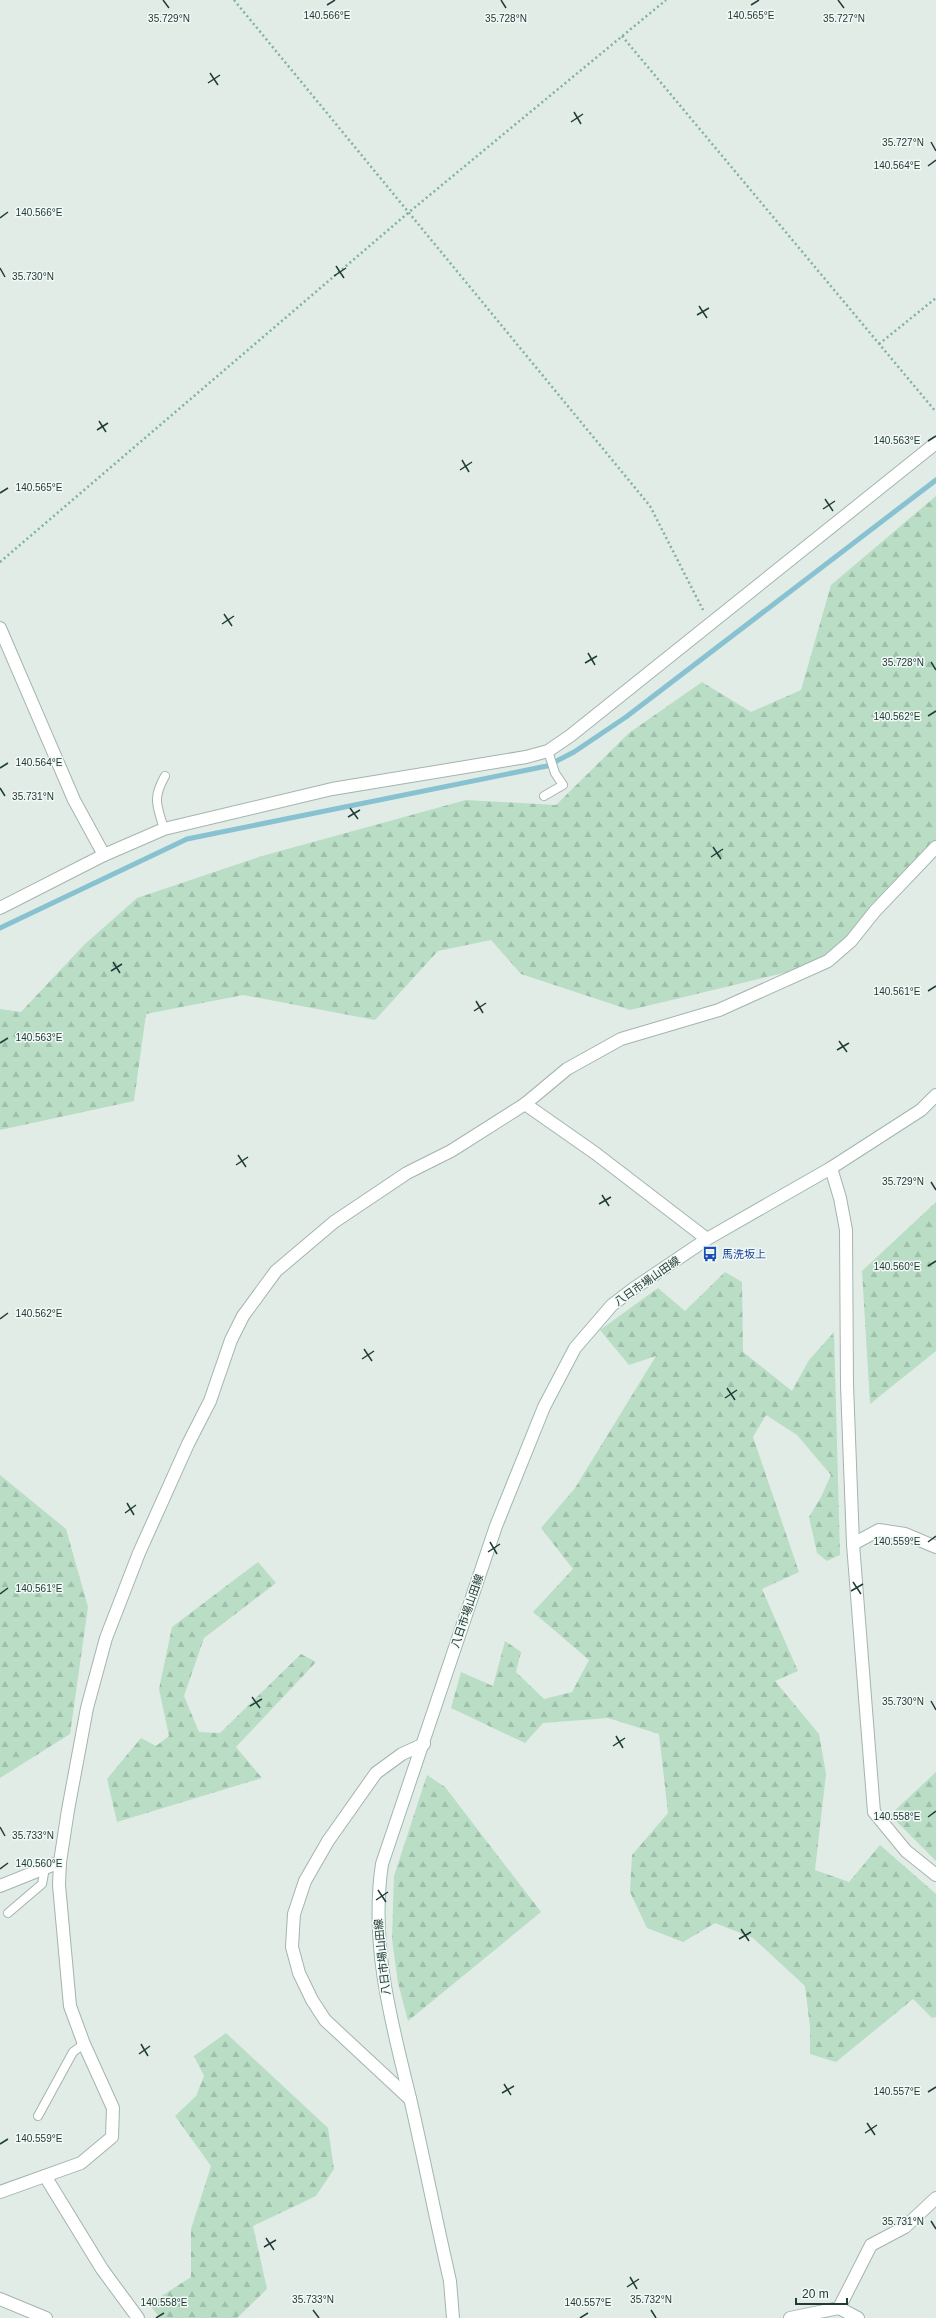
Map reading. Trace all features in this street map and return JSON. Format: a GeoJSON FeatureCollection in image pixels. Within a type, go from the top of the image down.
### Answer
{"type":"FeatureCollection","features":[{"type":"Feature","properties":{"kind":"street"},"geometry":{"type":"LineString","coordinates":[[0,908],[104,854],[164,829],[332,789],[526,757],[548,751],[650,674],[710,623],[936,443]]}},
{"type":"Feature","properties":{"kind":"street"},"geometry":{"type":"LineString","coordinates":[[0,628],[74,800],[104,854]]}},
{"type":"Feature","properties":{"kind":"street"},"geometry":{"type":"LineString","coordinates":[[0,2192],[81,2163],[112,2137],[113,2108],[84,2044],[70,2006],[59,1885],[60,1862],[87,1708],[106,1638],[139,1553],[188,1444],[210,1401],[231,1340],[243,1316],[276,1271],[334,1222],[407,1173],[451,1151],[525,1104],[567,1069],[621,1039],[718,1010],[828,961],[851,941],[875,911],[936,847]]}},
{"type":"Feature","properties":{"kind":"street","name":"八日市場山田線"},"geometry":{"type":"LineString","coordinates":[[453,2318],[450,2282],[410,2099],[390,2016],[381,1962],[378,1923],[378,1892],[382,1864],[424,1744],[496,1526],[544,1407],[572,1355],[594,1325],[612,1305],[707,1239],[831,1168],[922,1110],[936,1095]]}},
{"type":"Feature","properties":{"kind":"street"},"geometry":{"type":"LineString","coordinates":[[525,1104],[595,1153],[707,1239]]}},
{"type":"Feature","properties":{"kind":"street"},"geometry":{"type":"LineString","coordinates":[[831,1168],[840,1198],[846,1230],[847,1385],[853,1544],[874,1812],[906,1851],[936,1875]]}},
{"type":"Feature","properties":{"kind":"street"},"geometry":{"type":"LineString","coordinates":[[853,1544],[879,1530],[905,1534],[936,1547]]}},
{"type":"Feature","properties":{"kind":"street"},"geometry":{"type":"LineString","coordinates":[[410,2099],[325,2020],[312,2000],[299,1973],[292,1948],[294,1914],[303,1888],[328,1841],[376,1773],[402,1754],[424,1744]]}},
{"type":"Feature","properties":{"kind":"street"},"geometry":{"type":"LineString","coordinates":[[0,1886],[60,1862]]}},
{"type":"Feature","properties":{"kind":"street"},"geometry":{"type":"LineString","coordinates":[[45,2176],[102,2269],[138,2318]]}},
{"type":"Feature","properties":{"kind":"street"},"geometry":{"type":"LineString","coordinates":[[839,2308],[871,2245],[905,2227],[936,2198]]}},
{"type":"Feature","properties":{"kind":"street"},"geometry":{"type":"LineString","coordinates":[[0,2298],[46,2318]]}},
{"type":"Feature","properties":{"kind":"street"},"geometry":{"type":"LineString","coordinates":[[790,2318],[839,2308],[858,2318]]}},
{"type":"Feature","properties":{"kind":"lane"},"geometry":{"type":"LineString","coordinates":[[544,796],[564,785],[555,773],[548,751]]}},
{"type":"Feature","properties":{"kind":"lane"},"geometry":{"type":"LineString","coordinates":[[164,829],[157,806],[156,791],[165,776]]}},
{"type":"Feature","properties":{"kind":"lane"},"geometry":{"type":"LineString","coordinates":[[8,1913],[42,1884],[45,1868]]}},
{"type":"Feature","properties":{"kind":"lane"},"geometry":{"type":"LineString","coordinates":[[38,2116],[72,2052],[84,2044]]}},
{"type":"Feature","properties":{"kind":"path"},"geometry":{"type":"LineString","coordinates":[[234,0],[650,506],[710,623]]}},
{"type":"Feature","properties":{"kind":"path"},"geometry":{"type":"LineString","coordinates":[[0,562],[408,213],[666,0]]}},
{"type":"Feature","properties":{"kind":"path"},"geometry":{"type":"LineString","coordinates":[[622,36],[936,412]]}},
{"type":"Feature","properties":{"kind":"path"},"geometry":{"type":"LineString","coordinates":[[879,344],[936,298]]}},
{"type":"Feature","properties":{"kind":"green space"},"geometry":{"type":"Polygon","coordinates":[[[936,496],[936,853],[821,964],[630,1010],[521,974],[491,940],[438,951],[375,1020],[243,995],[146,1014],[134,1101],[0,1130],[0,1009],[21,1012],[84,945],[137,898],[262,856],[466,800],[556,805],[629,733],[702,682],[751,712],[801,690],[831,585],[936,496]]]}},
{"type":"Feature","properties":{"kind":"green space"},"geometry":{"type":"Polygon","coordinates":[[[936,1202],[936,1351],[870,1404],[862,1271],[936,1202]]]}},
{"type":"Feature","properties":{"kind":"green space"},"geometry":{"type":"Polygon","coordinates":[[[725,1272],[742,1282],[743,1352],[792,1391],[809,1360],[834,1332],[840,1555],[827,1561],[817,1553],[809,1517],[821,1497],[831,1475],[797,1435],[766,1415],[753,1437],[799,1572],[762,1589],[798,1671],[775,1681],[819,1734],[826,1774],[815,1870],[849,1882],[880,1845],[936,1894],[936,2017],[932,2018],[913,1999],[836,2062],[810,2054],[810,2027],[805,1986],[753,1938],[715,1923],[683,1942],[647,1928],[630,1892],[632,1855],[668,1813],[659,1734],[608,1718],[543,1723],[525,1743],[451,1708],[461,1672],[493,1686],[505,1641],[521,1652],[516,1672],[544,1699],[572,1692],[589,1660],[533,1612],[573,1569],[541,1528],[575,1488],[656,1356],[629,1365],[600,1330],[658,1288],[685,1311],[725,1272]]]}},
{"type":"Feature","properties":{"kind":"green space"},"geometry":{"type":"Polygon","coordinates":[[[0,1475],[66,1529],[88,1607],[70,1734],[0,1778],[0,1475]]]}},
{"type":"Feature","properties":{"kind":"green space"},"geometry":{"type":"Polygon","coordinates":[[[258,1562],[276,1583],[204,1638],[184,1696],[199,1732],[220,1733],[301,1654],[316,1662],[236,1747],[262,1778],[117,1822],[107,1779],[141,1738],[156,1746],[169,1736],[159,1689],[172,1627],[258,1562]]]}},
{"type":"Feature","properties":{"kind":"green space"},"geometry":{"type":"Polygon","coordinates":[[[936,1772],[936,1861],[890,1815],[936,1772]]]}},
{"type":"Feature","properties":{"kind":"green space"},"geometry":{"type":"Polygon","coordinates":[[[427,1775],[445,1787],[541,1912],[408,2021],[398,1983],[392,1939],[394,1876],[427,1775]]]}},
{"type":"Feature","properties":{"kind":"green space"},"geometry":{"type":"Polygon","coordinates":[[[226,2033],[328,2128],[334,2169],[316,2196],[253,2226],[267,2289],[237,2318],[160,2318],[149,2304],[191,2277],[191,2229],[211,2166],[175,2116],[196,2096],[204,2076],[194,2056],[226,2033]]]}},
{"type":"Feature","properties":{"kind":"waterway"},"geometry":{"type":"LineString","coordinates":[[0,928],[187,839],[547,766],[574,752],[626,717],[936,480]]}},
{"type":"Feature","properties":{"kind":"place","name":"馬洗坂上"},"geometry":{"type":"Point","coordinates":[710,1254]}}]}
